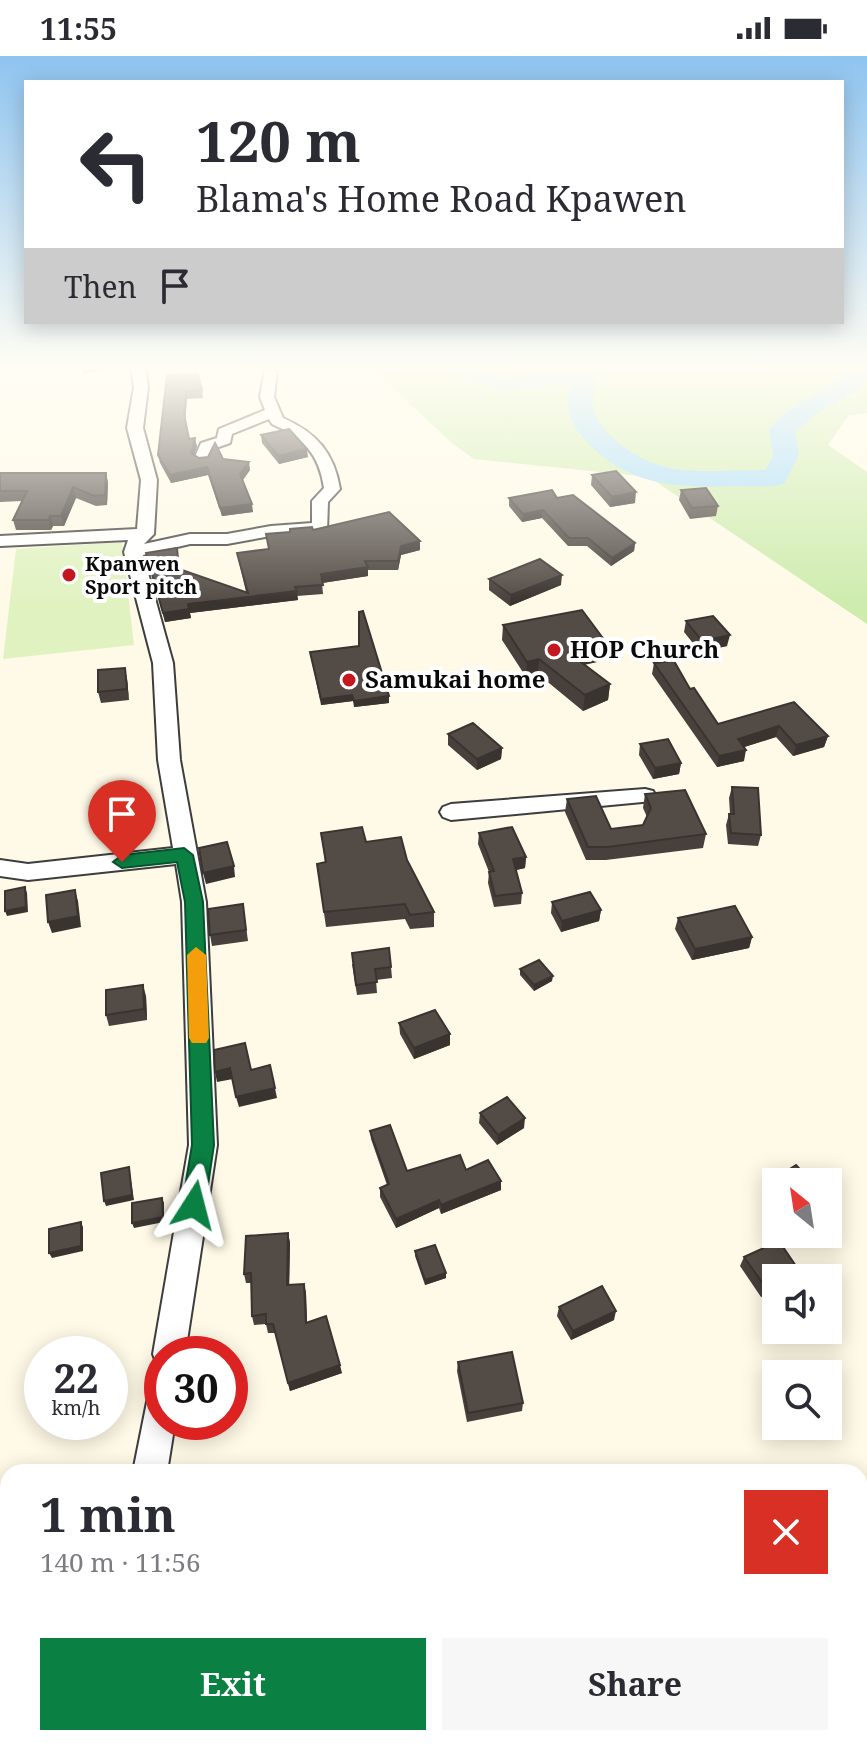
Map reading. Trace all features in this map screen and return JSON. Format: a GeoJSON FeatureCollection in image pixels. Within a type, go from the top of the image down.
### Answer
{"type":"FeatureCollection","features":[{"type":"Feature","properties":{"kind":"street"},"geometry":{"type":"LineString","coordinates":[[140,446],[149,480],[139,543],[163,663],[169,760],[194,902],[203,1145],[172,1336]]}},
{"type":"Feature","properties":{"kind":"street"},"geometry":{"type":"LineString","coordinates":[[202,459],[207,446]]}},
{"type":"Feature","properties":{"kind":"street"},"geometry":{"type":"LineString","coordinates":[[0,541],[139,543],[227,539],[271,531],[321,528],[320,501],[332,489],[326,457],[316,446]]}},
{"type":"Feature","properties":{"kind":"street"},"geometry":{"type":"LineString","coordinates":[[451,812],[645,796]]}},
{"type":"Feature","properties":{"kind":"street"},"geometry":{"type":"LineString","coordinates":[[0,868],[28,872],[184,855]]}},
{"type":"Feature","properties":{"kind":"street"},"geometry":{"type":"LineString","coordinates":[[151,1464],[155,1440]]}},
{"type":"Feature","properties":{"kind":"green space"},"geometry":{"type":"Polygon","coordinates":[[[456,446],[829,446],[867,472],[867,624],[649,477],[474,459],[456,446]]]}},
{"type":"Feature","properties":{"kind":"green space","name":"Kpanwen Sport pitch"},"geometry":{"type":"Polygon","coordinates":[[[122,542],[134,645],[3,659],[16,549],[122,542]]]}},
{"type":"Feature","properties":{"kind":"building"},"geometry":{"type":"Polygon","coordinates":[[[159,446],[193,446],[191,453],[199,458],[208,457],[216,446],[223,459],[249,462],[240,474],[252,504],[220,508],[207,467],[170,475],[158,455],[159,446]]]}},
{"type":"Feature","properties":{"kind":"building"},"geometry":{"type":"Polygon","coordinates":[[[270,446],[304,446],[307,449],[278,456],[270,446]]]}},
{"type":"Feature","properties":{"kind":"building"},"geometry":{"type":"Polygon","coordinates":[[[616,471],[636,492],[612,497],[592,475],[616,471]]]}},
{"type":"Feature","properties":{"kind":"building"},"geometry":{"type":"Polygon","coordinates":[[[0,473],[106,473],[105,495],[94,496],[73,487],[61,516],[50,516],[49,520],[13,520],[27,491],[0,491],[0,473]]]}},
{"type":"Feature","properties":{"kind":"building"},"geometry":{"type":"Polygon","coordinates":[[[706,488],[718,506],[692,508],[681,490],[706,488]]]}},
{"type":"Feature","properties":{"kind":"building"},"geometry":{"type":"Polygon","coordinates":[[[552,490],[557,498],[573,495],[635,543],[612,558],[588,538],[569,538],[543,510],[523,514],[509,498],[552,490]]]}},
{"type":"Feature","properties":{"kind":"building"},"geometry":{"type":"Polygon","coordinates":[[[389,512],[420,541],[401,546],[398,561],[365,561],[368,567],[321,574],[323,585],[295,587],[297,591],[188,604],[189,609],[163,613],[146,553],[177,548],[179,569],[248,593],[237,553],[269,549],[266,534],[312,527],[313,530],[389,512]]]}},
{"type":"Feature","properties":{"kind":"building"},"geometry":{"type":"Polygon","coordinates":[[[540,559],[562,575],[511,595],[489,579],[540,559]]]}},
{"type":"Feature","properties":{"kind":"building"},"geometry":{"type":"Polygon","coordinates":[[[582,610],[608,645],[569,653],[610,684],[585,695],[539,659],[527,662],[503,625],[582,610]]]}},
{"type":"Feature","properties":{"kind":"building","name":"Samukai home"},"geometry":{"type":"Polygon","coordinates":[[[363,611],[389,696],[354,701],[352,695],[321,699],[310,652],[359,646],[359,612],[363,611]]]}},
{"type":"Feature","properties":{"kind":"building"},"geometry":{"type":"Polygon","coordinates":[[[713,616],[730,635],[702,641],[686,621],[713,616]]]}},
{"type":"Feature","properties":{"kind":"building"},"geometry":{"type":"Polygon","coordinates":[[[674,661],[690,689],[694,688],[718,724],[794,702],[828,736],[796,745],[779,726],[738,739],[746,750],[719,756],[654,663],[674,661]]]}},
{"type":"Feature","properties":{"kind":"building"},"geometry":{"type":"Polygon","coordinates":[[[125,668],[127,689],[98,692],[98,670],[125,668]]]}},
{"type":"Feature","properties":{"kind":"building"},"geometry":{"type":"Polygon","coordinates":[[[473,723],[502,748],[477,759],[448,734],[473,723]]]}},
{"type":"Feature","properties":{"kind":"building"},"geometry":{"type":"Polygon","coordinates":[[[668,739],[681,763],[655,768],[640,744],[668,739]]]}},
{"type":"Feature","properties":{"kind":"building"},"geometry":{"type":"Polygon","coordinates":[[[732,787],[758,788],[761,835],[731,833],[729,814],[734,814],[732,787]]]}},
{"type":"Feature","properties":{"kind":"building"},"geometry":{"type":"Polygon","coordinates":[[[685,790],[706,834],[608,847],[588,847],[567,799],[596,796],[611,829],[643,825],[651,808],[645,794],[685,790]]]}},
{"type":"Feature","properties":{"kind":"building"},"geometry":{"type":"Polygon","coordinates":[[[362,827],[366,842],[401,837],[407,860],[434,912],[410,915],[405,904],[324,912],[317,864],[326,862],[321,833],[362,827]]]}},
{"type":"Feature","properties":{"kind":"building"},"geometry":{"type":"Polygon","coordinates":[[[512,827],[526,857],[513,859],[522,893],[495,896],[489,872],[494,871],[479,833],[512,827]]]}},
{"type":"Feature","properties":{"kind":"building"},"geometry":{"type":"Polygon","coordinates":[[[227,842],[234,866],[203,873],[199,848],[227,842]]]}},
{"type":"Feature","properties":{"kind":"building"},"geometry":{"type":"Polygon","coordinates":[[[25,887],[26,907],[5,911],[5,891],[25,887]]]}},
{"type":"Feature","properties":{"kind":"building"},"geometry":{"type":"Polygon","coordinates":[[[75,890],[78,916],[48,922],[46,895],[75,890]]]}},
{"type":"Feature","properties":{"kind":"building"},"geometry":{"type":"Polygon","coordinates":[[[590,892],[601,910],[562,921],[552,902],[590,892]]]}},
{"type":"Feature","properties":{"kind":"building"},"geometry":{"type":"Polygon","coordinates":[[[243,904],[246,930],[210,935],[208,909],[243,904]]]}},
{"type":"Feature","properties":{"kind":"building"},"geometry":{"type":"Polygon","coordinates":[[[735,906],[752,937],[695,949],[678,918],[735,906]]]}},
{"type":"Feature","properties":{"kind":"building"},"geometry":{"type":"Polygon","coordinates":[[[389,948],[391,967],[375,969],[377,982],[356,985],[352,953],[389,948]]]}},
{"type":"Feature","properties":{"kind":"building"},"geometry":{"type":"Polygon","coordinates":[[[539,960],[553,976],[534,985],[520,969],[539,960]]]}},
{"type":"Feature","properties":{"kind":"building"},"geometry":{"type":"Polygon","coordinates":[[[143,985],[144,1009],[106,1015],[106,990],[143,985]]]}},
{"type":"Feature","properties":{"kind":"building"},"geometry":{"type":"Polygon","coordinates":[[[435,1010],[450,1034],[414,1048],[399,1023],[435,1010]]]}},
{"type":"Feature","properties":{"kind":"building"},"geometry":{"type":"Polygon","coordinates":[[[245,1043],[251,1070],[270,1065],[275,1088],[236,1097],[230,1068],[215,1072],[214,1050],[245,1043]]]}},
{"type":"Feature","properties":{"kind":"building"},"geometry":{"type":"Polygon","coordinates":[[[507,1097],[525,1118],[498,1135],[480,1113],[507,1097]]]}},
{"type":"Feature","properties":{"kind":"building"},"geometry":{"type":"Polygon","coordinates":[[[390,1125],[407,1171],[460,1155],[466,1170],[488,1160],[501,1181],[441,1205],[439,1200],[396,1219],[380,1188],[389,1184],[370,1131],[390,1125]]]}},
{"type":"Feature","properties":{"kind":"building"},"geometry":{"type":"Polygon","coordinates":[[[129,1167],[132,1195],[104,1201],[101,1173],[129,1167]]]}},
{"type":"Feature","properties":{"kind":"building"},"geometry":{"type":"Polygon","coordinates":[[[162,1198],[163,1217],[132,1223],[132,1203],[162,1198]]]}},
{"type":"Feature","properties":{"kind":"building"},"geometry":{"type":"Polygon","coordinates":[[[81,1222],[81,1246],[49,1253],[49,1229],[81,1222]]]}},
{"type":"Feature","properties":{"kind":"building"},"geometry":{"type":"Polygon","coordinates":[[[288,1233],[287,1285],[304,1284],[306,1323],[326,1316],[340,1365],[288,1383],[273,1324],[266,1324],[266,1314],[252,1316],[251,1273],[244,1274],[246,1236],[288,1233]]]}},
{"type":"Feature","properties":{"kind":"building"},"geometry":{"type":"Polygon","coordinates":[[[435,1245],[446,1273],[425,1280],[415,1251],[435,1245]]]}},
{"type":"Feature","properties":{"kind":"building"},"geometry":{"type":"Polygon","coordinates":[[[764,1248],[784,1248],[795,1264],[762,1264],[762,1282],[744,1257],[764,1248]]]}},
{"type":"Feature","properties":{"kind":"building"},"geometry":{"type":"Polygon","coordinates":[[[602,1286],[616,1311],[573,1331],[559,1307],[602,1286]]]}},
{"type":"Feature","properties":{"kind":"building"},"geometry":{"type":"Polygon","coordinates":[[[512,1352],[523,1403],[468,1413],[458,1362],[512,1352]]]}},
{"type":"Feature","properties":{"kind":"waterway"},"geometry":{"type":"LineString","coordinates":[[606,446],[625,462],[651,473],[703,479],[775,478],[786,455],[785,446]]}},
{"type":"Feature","properties":{"kind":"slow traffic"},"geometry":{"type":"LineString","coordinates":[[196,955],[199,1038]]}},
{"type":"Feature","properties":{"kind":"place","name":"Kpanwen Sport pitch"},"geometry":{"type":"Point","coordinates":[69,575]}},
{"type":"Feature","properties":{"kind":"place","name":"HOP Church"},"geometry":{"type":"Point","coordinates":[554,650]}},
{"type":"Feature","properties":{"kind":"place","name":"Samukai home"},"geometry":{"type":"Point","coordinates":[349,680]}},
{"type":"Feature","properties":{"kind":"route"},"geometry":{"type":"LineString","coordinates":[[122,862],[184,855],[194,902],[203,1145],[194,1205]]}}]}
